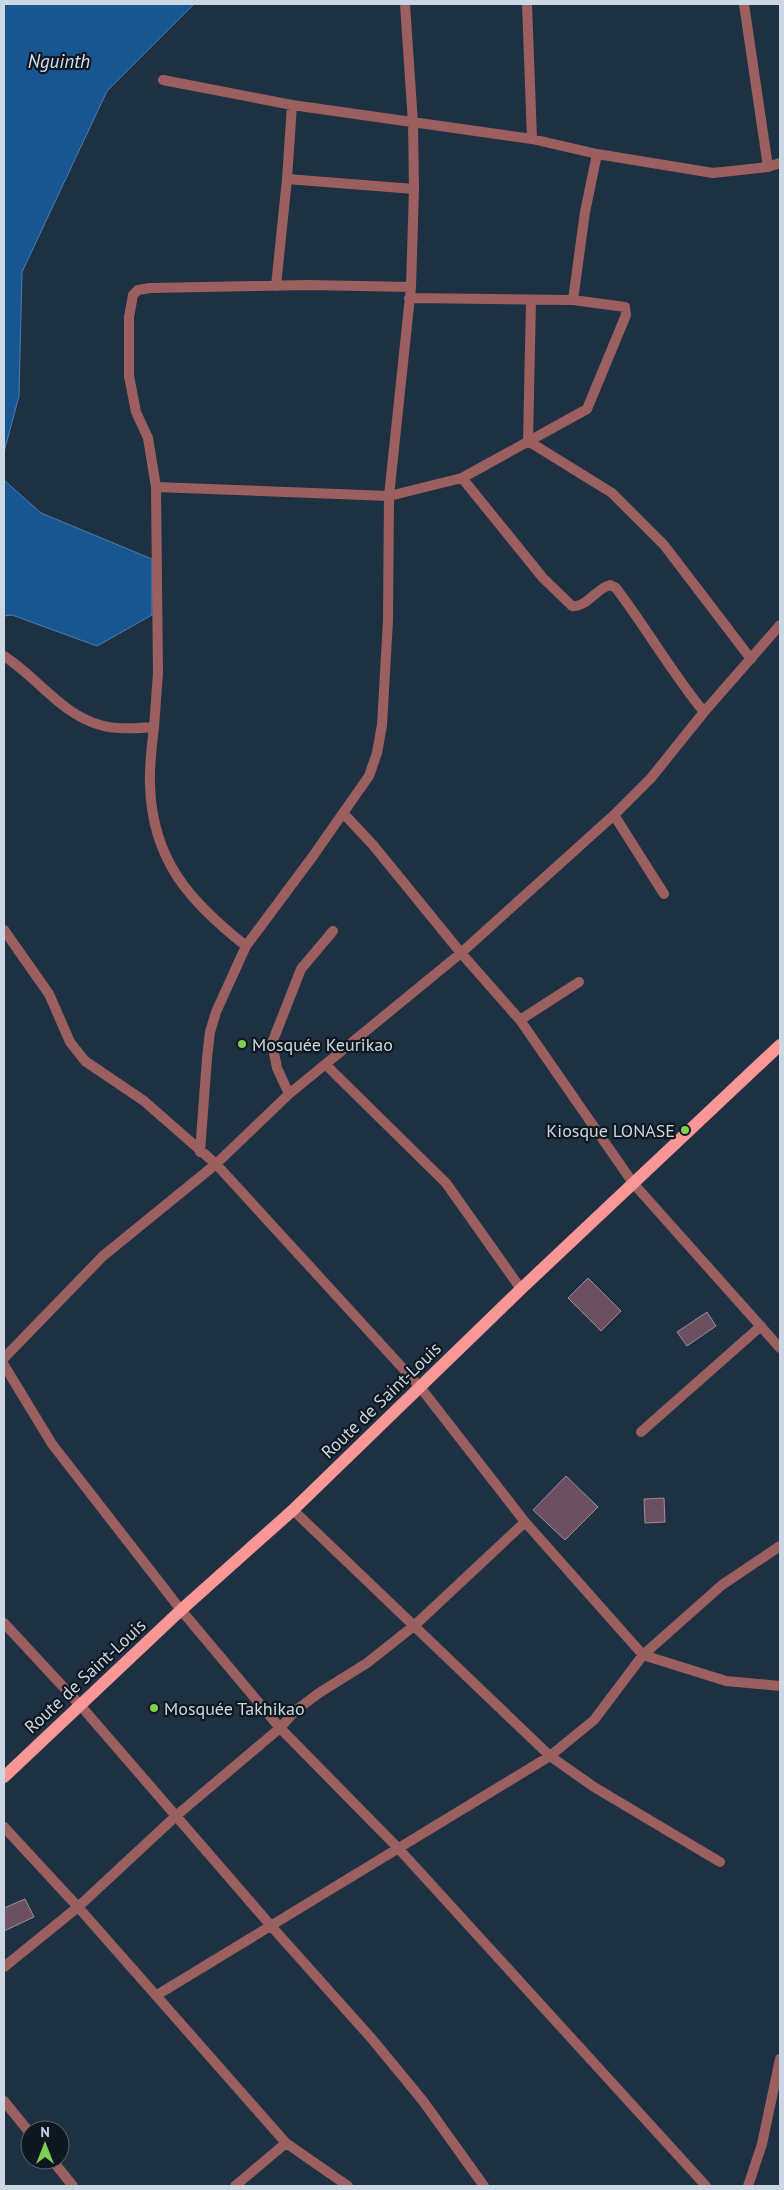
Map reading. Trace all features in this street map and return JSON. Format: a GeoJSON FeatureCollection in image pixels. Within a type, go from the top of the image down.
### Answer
{"type":"FeatureCollection","features":[{"type":"Feature","properties":{"kind":"main road","name":"Route de Saint-Louis"},"geometry":{"type":"LineString","coordinates":[[4,1777],[181,1610],[292,1510],[521,1289],[780,1045]]}},
{"type":"Feature","properties":{"kind":"street"},"geometry":{"type":"LineString","coordinates":[[200,1152],[210,1032],[216,1012],[246,946],[313,856],[369,776],[377,753],[382,725],[388,620],[389,496],[410,287],[414,189],[413,123],[405,4]]}},
{"type":"Feature","properties":{"kind":"street"},"geometry":{"type":"LineString","coordinates":[[527,4],[532,139]]}},
{"type":"Feature","properties":{"kind":"street"},"geometry":{"type":"LineString","coordinates":[[744,4],[768,167]]}},
{"type":"Feature","properties":{"kind":"street"},"geometry":{"type":"LineString","coordinates":[[163,80],[292,105],[532,139],[597,154],[713,173],[768,167],[780,163]]}},
{"type":"Feature","properties":{"kind":"street"},"geometry":{"type":"LineString","coordinates":[[276,286],[287,179],[292,105]]}},
{"type":"Feature","properties":{"kind":"street"},"geometry":{"type":"LineString","coordinates":[[573,300],[585,212],[597,154]]}},
{"type":"Feature","properties":{"kind":"street"},"geometry":{"type":"LineString","coordinates":[[287,179],[414,189]]}},
{"type":"Feature","properties":{"kind":"street"},"geometry":{"type":"LineString","coordinates":[[246,946],[214,921],[183,887],[159,844],[152,816],[149,784],[158,673],[156,487],[148,438],[136,412],[129,376],[129,317],[133,295],[138,290],[150,288],[276,286],[410,287]]}},
{"type":"Feature","properties":{"kind":"street"},"geometry":{"type":"LineString","coordinates":[[156,487],[389,496],[462,478],[588,409],[626,315],[625,307],[620,305],[573,300],[409,298]]}},
{"type":"Feature","properties":{"kind":"street"},"geometry":{"type":"LineString","coordinates":[[528,441],[531,300]]}},
{"type":"Feature","properties":{"kind":"street"},"geometry":{"type":"LineString","coordinates":[[528,441],[612,493],[664,545],[751,659]]}},
{"type":"Feature","properties":{"kind":"street"},"geometry":{"type":"LineString","coordinates":[[462,478],[543,578],[572,606],[578,606],[604,586],[610,585],[616,588],[644,625],[678,681],[704,712]]}},
{"type":"Feature","properties":{"kind":"street"},"geometry":{"type":"LineString","coordinates":[[4,1358],[103,1256],[216,1164],[290,1094],[461,953],[614,815],[651,778],[704,712],[780,625]]}},
{"type":"Feature","properties":{"kind":"street"},"geometry":{"type":"LineString","coordinates":[[4,656],[61,704],[99,725],[120,729],[154,727]]}},
{"type":"Feature","properties":{"kind":"street"},"geometry":{"type":"LineString","coordinates":[[343,812],[373,845],[461,953],[520,1020],[633,1184],[780,1348]]}},
{"type":"Feature","properties":{"kind":"street"},"geometry":{"type":"LineString","coordinates":[[614,815],[664,894]]}},
{"type":"Feature","properties":{"kind":"street"},"geometry":{"type":"LineString","coordinates":[[4,930],[49,994],[70,1042],[85,1061],[144,1101],[200,1152],[216,1164],[420,1387],[525,1522],[643,1655],[726,1681],[780,1686]]}},
{"type":"Feature","properties":{"kind":"street"},"geometry":{"type":"LineString","coordinates":[[290,1094],[277,1068],[272,1043],[301,968],[333,931]]}},
{"type":"Feature","properties":{"kind":"street"},"geometry":{"type":"LineString","coordinates":[[520,1020],[579,982]]}},
{"type":"Feature","properties":{"kind":"street"},"geometry":{"type":"LineString","coordinates":[[326,1065],[446,1184],[521,1289]]}},
{"type":"Feature","properties":{"kind":"street"},"geometry":{"type":"LineString","coordinates":[[641,1432],[761,1326]]}},
{"type":"Feature","properties":{"kind":"street"},"geometry":{"type":"LineString","coordinates":[[4,1365],[52,1444],[181,1610],[280,1728],[398,1848],[706,2186]]}},
{"type":"Feature","properties":{"kind":"street"},"geometry":{"type":"LineString","coordinates":[[292,1510],[415,1625],[550,1756],[594,1788],[720,1862]]}},
{"type":"Feature","properties":{"kind":"street"},"geometry":{"type":"LineString","coordinates":[[4,1968],[78,1907],[177,1815],[280,1728],[295,1711],[318,1693],[368,1663],[415,1625],[525,1522]]}},
{"type":"Feature","properties":{"kind":"street"},"geometry":{"type":"LineString","coordinates":[[157,1996],[550,1756],[594,1720],[643,1655],[722,1585],[780,1546]]}},
{"type":"Feature","properties":{"kind":"street"},"geometry":{"type":"LineString","coordinates":[[4,1622],[80,1705],[372,2039],[423,2101],[484,2186]]}},
{"type":"Feature","properties":{"kind":"street"},"geometry":{"type":"LineString","coordinates":[[4,1827],[78,1907],[286,2143],[348,2186]]}},
{"type":"Feature","properties":{"kind":"street"},"geometry":{"type":"LineString","coordinates":[[748,2186],[762,2144],[780,2059]]}},
{"type":"Feature","properties":{"kind":"street"},"geometry":{"type":"LineString","coordinates":[[4,2101],[20,2121]]}},
{"type":"Feature","properties":{"kind":"street"},"geometry":{"type":"LineString","coordinates":[[235,2186],[286,2143]]}},
{"type":"Feature","properties":{"kind":"street"},"geometry":{"type":"LineString","coordinates":[[60,2170],[73,2186]]}},
{"type":"Feature","properties":{"kind":"water","name":"Nguinth"},"geometry":{"type":"Polygon","coordinates":[[[4,4],[194,4],[107,91],[22,272],[19,396],[4,452],[4,4]]]}},
{"type":"Feature","properties":{"kind":"water"},"geometry":{"type":"Polygon","coordinates":[[[4,480],[41,513],[152,559],[152,615],[97,646],[12,615],[4,616],[4,480]]]}},
{"type":"Feature","properties":{"kind":"building"},"geometry":{"type":"Polygon","coordinates":[[[588,1278],[621,1311],[601,1331],[568,1298],[588,1278]]]}},
{"type":"Feature","properties":{"kind":"building"},"geometry":{"type":"Polygon","coordinates":[[[707,1312],[716,1326],[687,1346],[677,1332],[707,1312]]]}},
{"type":"Feature","properties":{"kind":"building"},"geometry":{"type":"Polygon","coordinates":[[[566,1476],[598,1507],[565,1540],[533,1510],[566,1476]]]}},
{"type":"Feature","properties":{"kind":"building"},"geometry":{"type":"Polygon","coordinates":[[[664,1498],[665,1522],[645,1523],[644,1499],[664,1498]]]}},
{"type":"Feature","properties":{"kind":"building"},"geometry":{"type":"Polygon","coordinates":[[[25,1899],[34,1917],[4,1931],[4,1908],[25,1899]]]}},
{"type":"Feature","properties":{"kind":"place","name":"Mosquée Keurikao"},"geometry":{"type":"Point","coordinates":[242,1044]}},
{"type":"Feature","properties":{"kind":"place","name":"Kiosque LONASE"},"geometry":{"type":"Point","coordinates":[685,1130]}},
{"type":"Feature","properties":{"kind":"place","name":"Mosquée Takhikao"},"geometry":{"type":"Point","coordinates":[154,1708]}}]}
